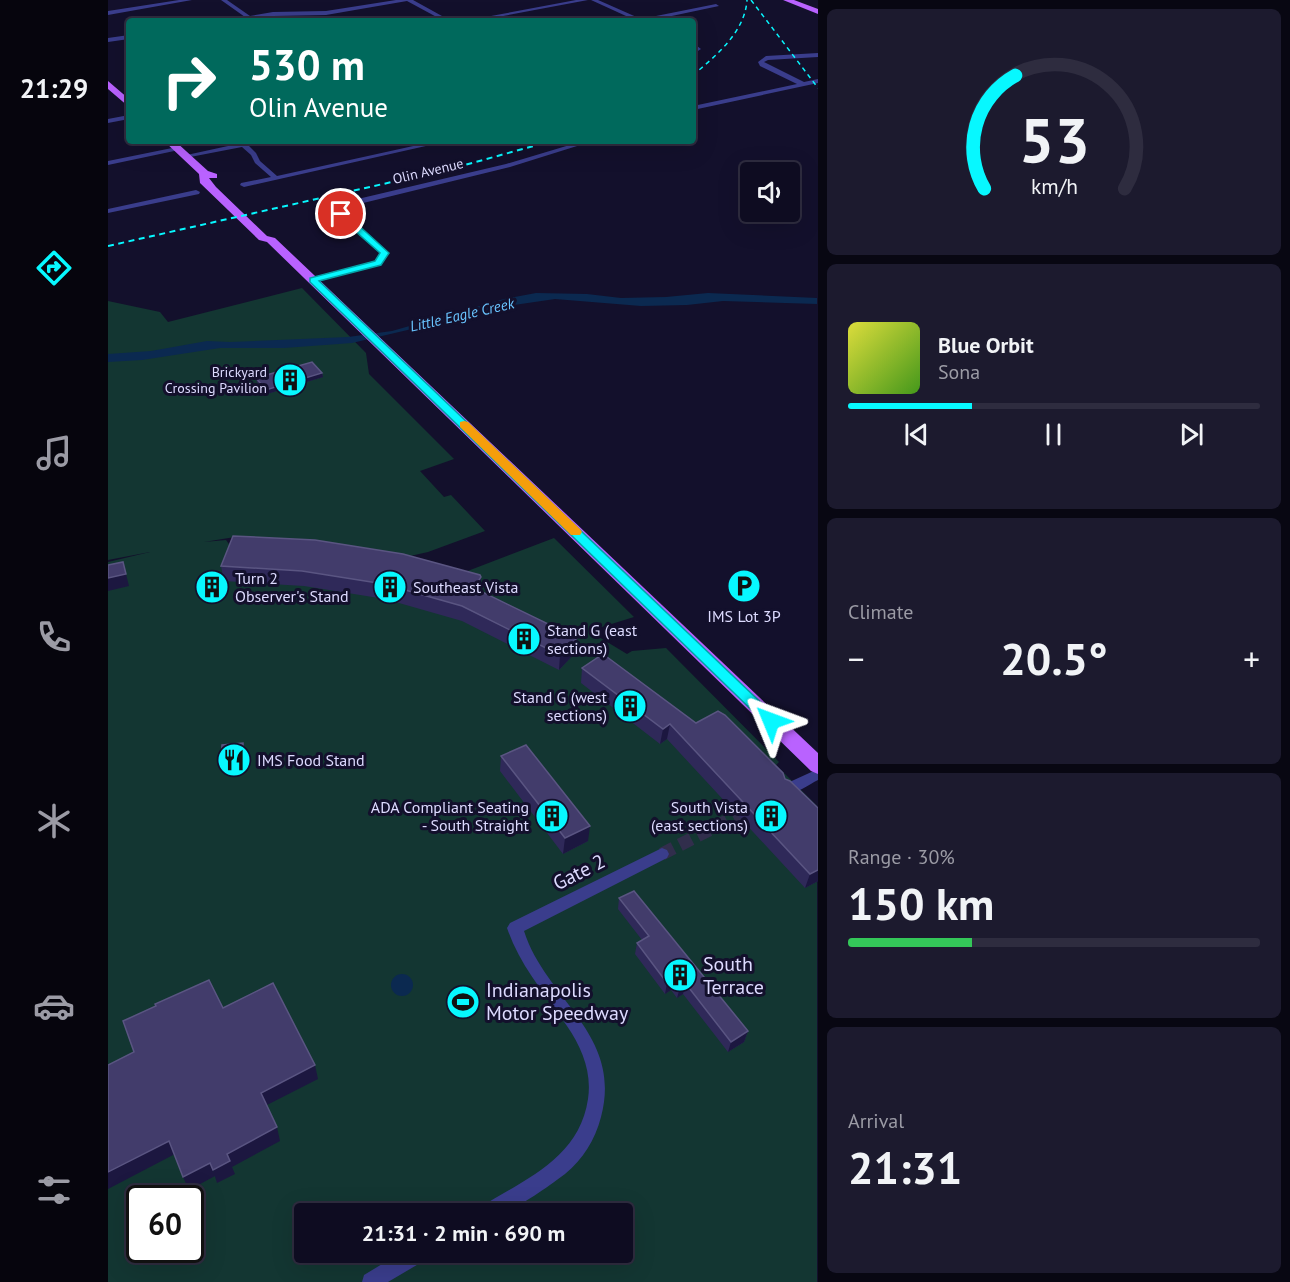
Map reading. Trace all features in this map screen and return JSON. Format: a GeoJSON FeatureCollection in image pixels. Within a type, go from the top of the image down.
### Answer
{"type":"FeatureCollection","features":[{"type":"Feature","properties":{"kind":"main road"},"geometry":{"type":"LineString","coordinates":[[787,0],[815,10]]}},
{"type":"Feature","properties":{"kind":"main road"},"geometry":{"type":"LineString","coordinates":[[108,84],[126,101]]}},
{"type":"Feature","properties":{"kind":"main road"},"geometry":{"type":"LineString","coordinates":[[172,144],[204,173],[204,181],[212,189],[263,238],[271,240],[363,326],[818,766]]}},
{"type":"Feature","properties":{"kind":"street"},"geometry":{"type":"LineString","coordinates":[[108,13],[189,0]]}},
{"type":"Feature","properties":{"kind":"street"},"geometry":{"type":"LineString","coordinates":[[224,0],[251,18]]}},
{"type":"Feature","properties":{"kind":"street"},"geometry":{"type":"LineString","coordinates":[[257,18],[281,13],[323,14],[407,0],[442,18]]}},
{"type":"Feature","properties":{"kind":"street"},"geometry":{"type":"LineString","coordinates":[[484,18],[585,0]]}},
{"type":"Feature","properties":{"kind":"street"},"geometry":{"type":"LineString","coordinates":[[594,0],[634,18]]}},
{"type":"Feature","properties":{"kind":"street"},"geometry":{"type":"LineString","coordinates":[[656,18],[716,6]]}},
{"type":"Feature","properties":{"kind":"street"},"geometry":{"type":"LineString","coordinates":[[108,40],[126,37]]}},
{"type":"Feature","properties":{"kind":"street"},"geometry":{"type":"LineString","coordinates":[[801,83],[762,65],[761,62],[766,58],[818,56]]}},
{"type":"Feature","properties":{"kind":"street"},"geometry":{"type":"LineString","coordinates":[[696,107],[818,81]]}},
{"type":"Feature","properties":{"kind":"street"},"geometry":{"type":"LineString","coordinates":[[108,122],[126,118]]}},
{"type":"Feature","properties":{"kind":"street"},"geometry":{"type":"LineString","coordinates":[[108,163],[248,144]]}},
{"type":"Feature","properties":{"kind":"street"},"geometry":{"type":"LineString","coordinates":[[244,185],[423,144]]}},
{"type":"Feature","properties":{"kind":"street","name":"Olin Avenue"},"geometry":{"type":"LineString","coordinates":[[313,280],[370,265],[383,258],[385,253],[341,215],[342,208],[348,204],[515,164],[580,144]]}},
{"type":"Feature","properties":{"kind":"street"},"geometry":{"type":"LineString","coordinates":[[244,145],[254,154],[257,162],[276,178]]}},
{"type":"Feature","properties":{"kind":"street"},"geometry":{"type":"LineString","coordinates":[[108,211],[196,192]]}},
{"type":"Feature","properties":{"kind":"street"},"geometry":{"type":"LineString","coordinates":[[788,789],[818,774]]}},
{"type":"Feature","properties":{"kind":"street","name":"Gate 2"},"geometry":{"type":"LineString","coordinates":[[503,1203],[549,1174],[571,1157],[584,1141],[596,1094],[595,1067],[588,1048],[571,1018],[519,943],[515,928],[663,854]]}},
{"type":"Feature","properties":{"kind":"street"},"geometry":{"type":"LineString","coordinates":[[371,1282],[402,1263]]}},
{"type":"Feature","properties":{"kind":"green space","name":"Indianapolis Motor Speedway"},"geometry":{"type":"Polygon","coordinates":[[[302,288],[366,353],[369,374],[454,459],[420,471],[444,497],[451,495],[485,531],[428,552],[410,556],[241,536],[204,542],[226,540],[231,547],[452,577],[554,538],[634,617],[589,631],[627,654],[632,651],[666,648],[779,762],[776,765],[817,806],[817,1282],[108,1282],[108,562],[150,552],[108,560],[108,301],[160,312],[168,322],[302,288]]]}},
{"type":"Feature","properties":{"kind":"water","name":"Little Eagle Creek"},"geometry":{"type":"Polygon","coordinates":[[[536,293],[587,294],[621,298],[708,293],[817,298],[817,304],[723,301],[687,305],[641,306],[555,299],[514,305],[352,343],[284,348],[220,348],[142,360],[108,362],[108,354],[151,351],[207,341],[348,337],[392,331],[504,299],[536,293]]]}},
{"type":"Feature","properties":{"kind":"water"},"geometry":{"type":"Polygon","coordinates":[[[402,974],[410,977],[413,985],[410,993],[402,996],[394,993],[391,985],[394,977],[402,974]]]}},
{"type":"Feature","properties":{"kind":"building","name":"Brickyard Crossing Pavilion"},"geometry":{"type":"Polygon","coordinates":[[[312,362],[322,373],[266,390],[256,378],[312,362]]]}},
{"type":"Feature","properties":{"kind":"building"},"geometry":{"type":"Polygon","coordinates":[[[233,536],[315,540],[403,554],[480,575],[474,588],[577,638],[560,655],[462,606],[384,584],[302,571],[221,566],[233,536]]]}},
{"type":"Feature","properties":{"kind":"building"},"geometry":{"type":"Polygon","coordinates":[[[123,562],[126,574],[108,578],[108,565],[123,562]]]}},
{"type":"Feature","properties":{"kind":"building"},"geometry":{"type":"Polygon","coordinates":[[[603,654],[696,723],[718,711],[725,715],[783,773],[785,779],[818,808],[818,870],[810,874],[670,724],[663,729],[582,668],[603,654]]]}},
{"type":"Feature","properties":{"kind":"building"},"geometry":{"type":"Polygon","coordinates":[[[243,743],[243,759],[221,761],[222,745],[243,743]]]}},
{"type":"Feature","properties":{"kind":"building"},"geometry":{"type":"Polygon","coordinates":[[[526,745],[590,826],[565,838],[501,756],[526,745]]]}},
{"type":"Feature","properties":{"kind":"building"},"geometry":{"type":"Polygon","coordinates":[[[634,891],[748,1031],[731,1042],[686,984],[680,987],[674,980],[667,983],[637,943],[649,936],[619,898],[634,891]]]}},
{"type":"Feature","properties":{"kind":"building"},"geometry":{"type":"Polygon","coordinates":[[[209,980],[223,1008],[273,983],[315,1065],[261,1093],[277,1127],[227,1154],[230,1161],[213,1170],[210,1163],[183,1177],[169,1141],[108,1172],[108,1065],[134,1052],[123,1021],[209,980]]]}},
{"type":"Feature","properties":{"kind":"tunnel"},"geometry":{"type":"LineString","coordinates":[[662,854],[750,809]]}},
{"type":"Feature","properties":{"kind":"railway"},"geometry":{"type":"LineString","coordinates":[[696,72],[720,51],[735,33],[741,23],[747,0]]}},
{"type":"Feature","properties":{"kind":"railway"},"geometry":{"type":"LineString","coordinates":[[751,0],[818,88]]}},
{"type":"Feature","properties":{"kind":"railway"},"geometry":{"type":"LineString","coordinates":[[108,246],[454,168],[541,144]]}},
{"type":"Feature","properties":{"kind":"slow traffic"},"geometry":{"type":"LineString","coordinates":[[464,425],[576,532]]}},
{"type":"Feature","properties":{"kind":"place","name":"Brickyard Crossing Pavilion"},"geometry":{"type":"Point","coordinates":[290,380]}},
{"type":"Feature","properties":{"kind":"place","name":"IMS Lot 3P"},"geometry":{"type":"Point","coordinates":[744,586]}},
{"type":"Feature","properties":{"kind":"place","name":"Turn 2 Observer's Stand"},"geometry":{"type":"Point","coordinates":[212,587]}},
{"type":"Feature","properties":{"kind":"place","name":"Southeast Vista"},"geometry":{"type":"Point","coordinates":[390,587]}},
{"type":"Feature","properties":{"kind":"place","name":"Stand G (east sections)"},"geometry":{"type":"Point","coordinates":[524,639]}},
{"type":"Feature","properties":{"kind":"place","name":"Stand G (west sections)"},"geometry":{"type":"Point","coordinates":[630,706]}},
{"type":"Feature","properties":{"kind":"place","name":"IMS Food Stand"},"geometry":{"type":"Point","coordinates":[234,760]}},
{"type":"Feature","properties":{"kind":"place","name":"ADA Compliant Seating - South Straight"},"geometry":{"type":"Point","coordinates":[552,816]}},
{"type":"Feature","properties":{"kind":"place","name":"South Vista (east sections)"},"geometry":{"type":"Point","coordinates":[771,816]}},
{"type":"Feature","properties":{"kind":"place","name":"South Terrace"},"geometry":{"type":"Point","coordinates":[680,975]}},
{"type":"Feature","properties":{"kind":"place","name":"Indianapolis Motor Speedway"},"geometry":{"type":"Point","coordinates":[463,1002]}},
{"type":"Feature","properties":{"kind":"route"},"geometry":{"type":"LineString","coordinates":[[341,214],[385,253],[378,263],[313,280],[771,721]]}}]}
